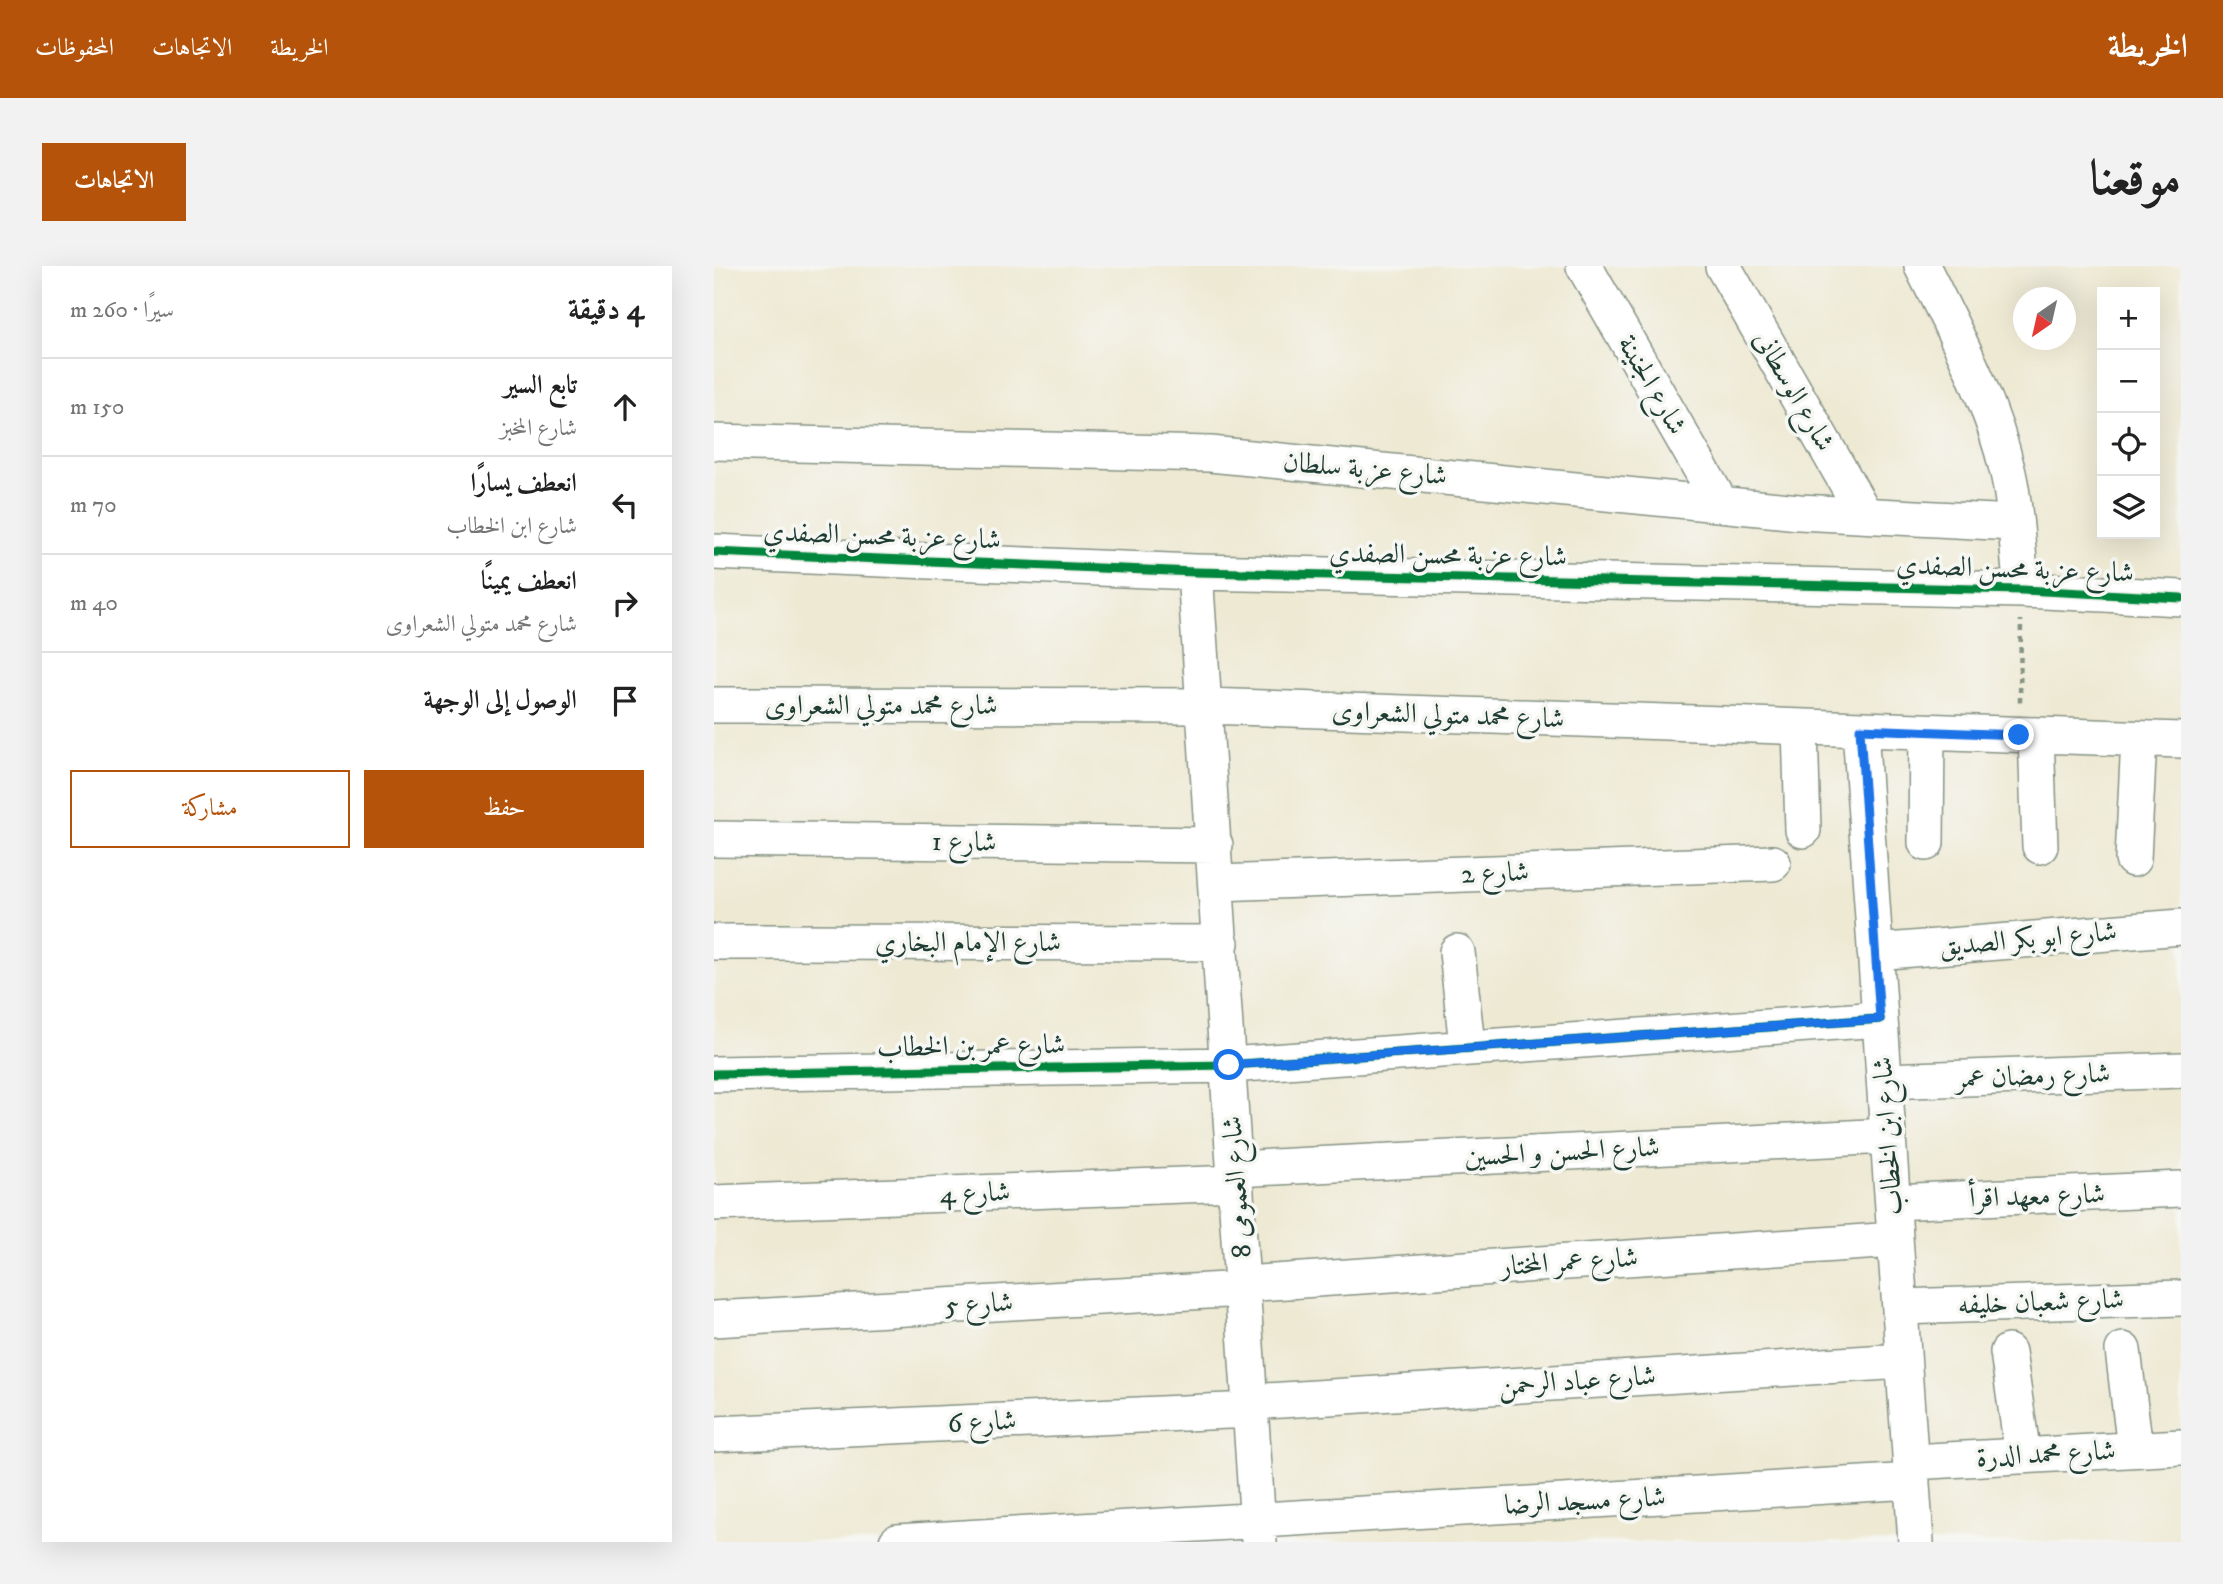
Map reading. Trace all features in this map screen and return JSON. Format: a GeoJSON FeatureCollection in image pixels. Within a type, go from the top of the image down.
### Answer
{"type":"FeatureCollection","features":[{"type":"Feature","properties":{"kind":"street","name":"شارع الجنينة"},"geometry":{"type":"LineString","coordinates":[[1584,266],[1721,504]]}},
{"type":"Feature","properties":{"kind":"street","name":"شارع الوسطانى"},"geometry":{"type":"LineString","coordinates":[[1723,266],[1864,515]]}},
{"type":"Feature","properties":{"kind":"street"},"geometry":{"type":"LineString","coordinates":[[1922,266],[1977,377],[1994,423],[2009,475],[2022,590]]}},
{"type":"Feature","properties":{"kind":"street","name":"شارع عزبة سلطان"},"geometry":{"type":"LineString","coordinates":[[714,442],[1210,454],[1721,504],[2014,523]]}},
{"type":"Feature","properties":{"kind":"street","name":"شارع عزبة محسن الصفدي"},"geometry":{"type":"LineString","coordinates":[[714,552],[1195,572],[2022,590],[2181,598]]}},
{"type":"Feature","properties":{"kind":"street","name":"شارع العمومى 8"},"geometry":{"type":"LineString","coordinates":[[1195,572],[1206,706],[1258,1531]]}},
{"type":"Feature","properties":{"kind":"street","name":"شارع محمد متولي الشعراوى"},"geometry":{"type":"LineString","coordinates":[[714,705],[1206,706],[2181,740]]}},
{"type":"Feature","properties":{"kind":"street"},"geometry":{"type":"LineString","coordinates":[[1800,727],[1803,830]]}},
{"type":"Feature","properties":{"kind":"street","name":"شارع ابن الخطاب"},"geometry":{"type":"LineString","coordinates":[[1860,729],[1916,1542]]}},
{"type":"Feature","properties":{"kind":"street"},"geometry":{"type":"LineString","coordinates":[[1926,843],[1927,732]]}},
{"type":"Feature","properties":{"kind":"street"},"geometry":{"type":"LineString","coordinates":[[2028,735],[2040,846]]}},
{"type":"Feature","properties":{"kind":"street"},"geometry":{"type":"LineString","coordinates":[[2133,859],[2139,739]]}},
{"type":"Feature","properties":{"kind":"street","name":"شارع 1"},"geometry":{"type":"LineString","coordinates":[[714,839],[1214,845]]}},
{"type":"Feature","properties":{"kind":"street","name":"شارع 2"},"geometry":{"type":"LineString","coordinates":[[1217,883],[1773,863]]}},
{"type":"Feature","properties":{"kind":"street","name":"شارع ابو بكر الصديق"},"geometry":{"type":"LineString","coordinates":[[1875,952],[2181,927]]}},
{"type":"Feature","properties":{"kind":"street","name":"شارع الإمام البخاري"},"geometry":{"type":"LineString","coordinates":[[714,942],[1221,943]]}},
{"type":"Feature","properties":{"kind":"street"},"geometry":{"type":"LineString","coordinates":[[1457,952],[1467,1046]]}},
{"type":"Feature","properties":{"kind":"street","name":"شارع عمر بن الخطاب"},"geometry":{"type":"LineString","coordinates":[[714,1074],[1229,1065],[1467,1046],[1880,1019]]}},
{"type":"Feature","properties":{"kind":"street","name":"شارع رمضان عمر"},"geometry":{"type":"LineString","coordinates":[[1885,1081],[2181,1070]]}},
{"type":"Feature","properties":{"kind":"street","name":"شارع الحسن و الحسين"},"geometry":{"type":"LineString","coordinates":[[1236,1176],[1888,1136]]}},
{"type":"Feature","properties":{"kind":"street","name":"شارع 4"},"geometry":{"type":"LineString","coordinates":[[714,1203],[1236,1176]]}},
{"type":"Feature","properties":{"kind":"street","name":"شارع معهد اقرأ"},"geometry":{"type":"LineString","coordinates":[[1893,1202],[2181,1189]]}},
{"type":"Feature","properties":{"kind":"street","name":"شارع عمر المختار"},"geometry":{"type":"LineString","coordinates":[[1243,1287],[1895,1240]]}},
{"type":"Feature","properties":{"kind":"street","name":"شارع 5"},"geometry":{"type":"LineString","coordinates":[[714,1319],[1243,1287]]}},
{"type":"Feature","properties":{"kind":"street","name":"شارع شعبان خليفه"},"geometry":{"type":"LineString","coordinates":[[1900,1307],[2181,1298]]}},
{"type":"Feature","properties":{"kind":"street"},"geometry":{"type":"LineString","coordinates":[[2123,1350],[2135,1449]]}},
{"type":"Feature","properties":{"kind":"street"},"geometry":{"type":"LineString","coordinates":[[2008,1352],[2023,1456]]}},
{"type":"Feature","properties":{"kind":"street","name":"شارع عباد الرحمن"},"geometry":{"type":"LineString","coordinates":[[1250,1406],[1903,1361]]}},
{"type":"Feature","properties":{"kind":"street","name":"شارع 6"},"geometry":{"type":"LineString","coordinates":[[714,1434],[1250,1406]]}},
{"type":"Feature","properties":{"kind":"street","name":"شارع محمد الدرة"},"geometry":{"type":"LineString","coordinates":[[1911,1472],[2023,1456],[2181,1447]]}},
{"type":"Feature","properties":{"kind":"street","name":"شارع مسجد الرضا"},"geometry":{"type":"LineString","coordinates":[[897,1542],[1258,1531],[1911,1472]]}},
{"type":"Feature","properties":{"kind":"path"},"geometry":{"type":"LineString","coordinates":[[2022,590],[2028,735]]}},
{"type":"Feature","properties":{"kind":"cycle path"},"geometry":{"type":"LineString","coordinates":[[714,552],[1195,572],[2022,590],[2181,598]]}},
{"type":"Feature","properties":{"kind":"cycle path"},"geometry":{"type":"LineString","coordinates":[[714,1074],[1229,1065],[1880,1019]]}},
{"type":"Feature","properties":{"kind":"route"},"geometry":{"type":"LineString","coordinates":[[1229,1065],[1467,1046],[1880,1019],[1860,729],[2019,735]]}}]}
